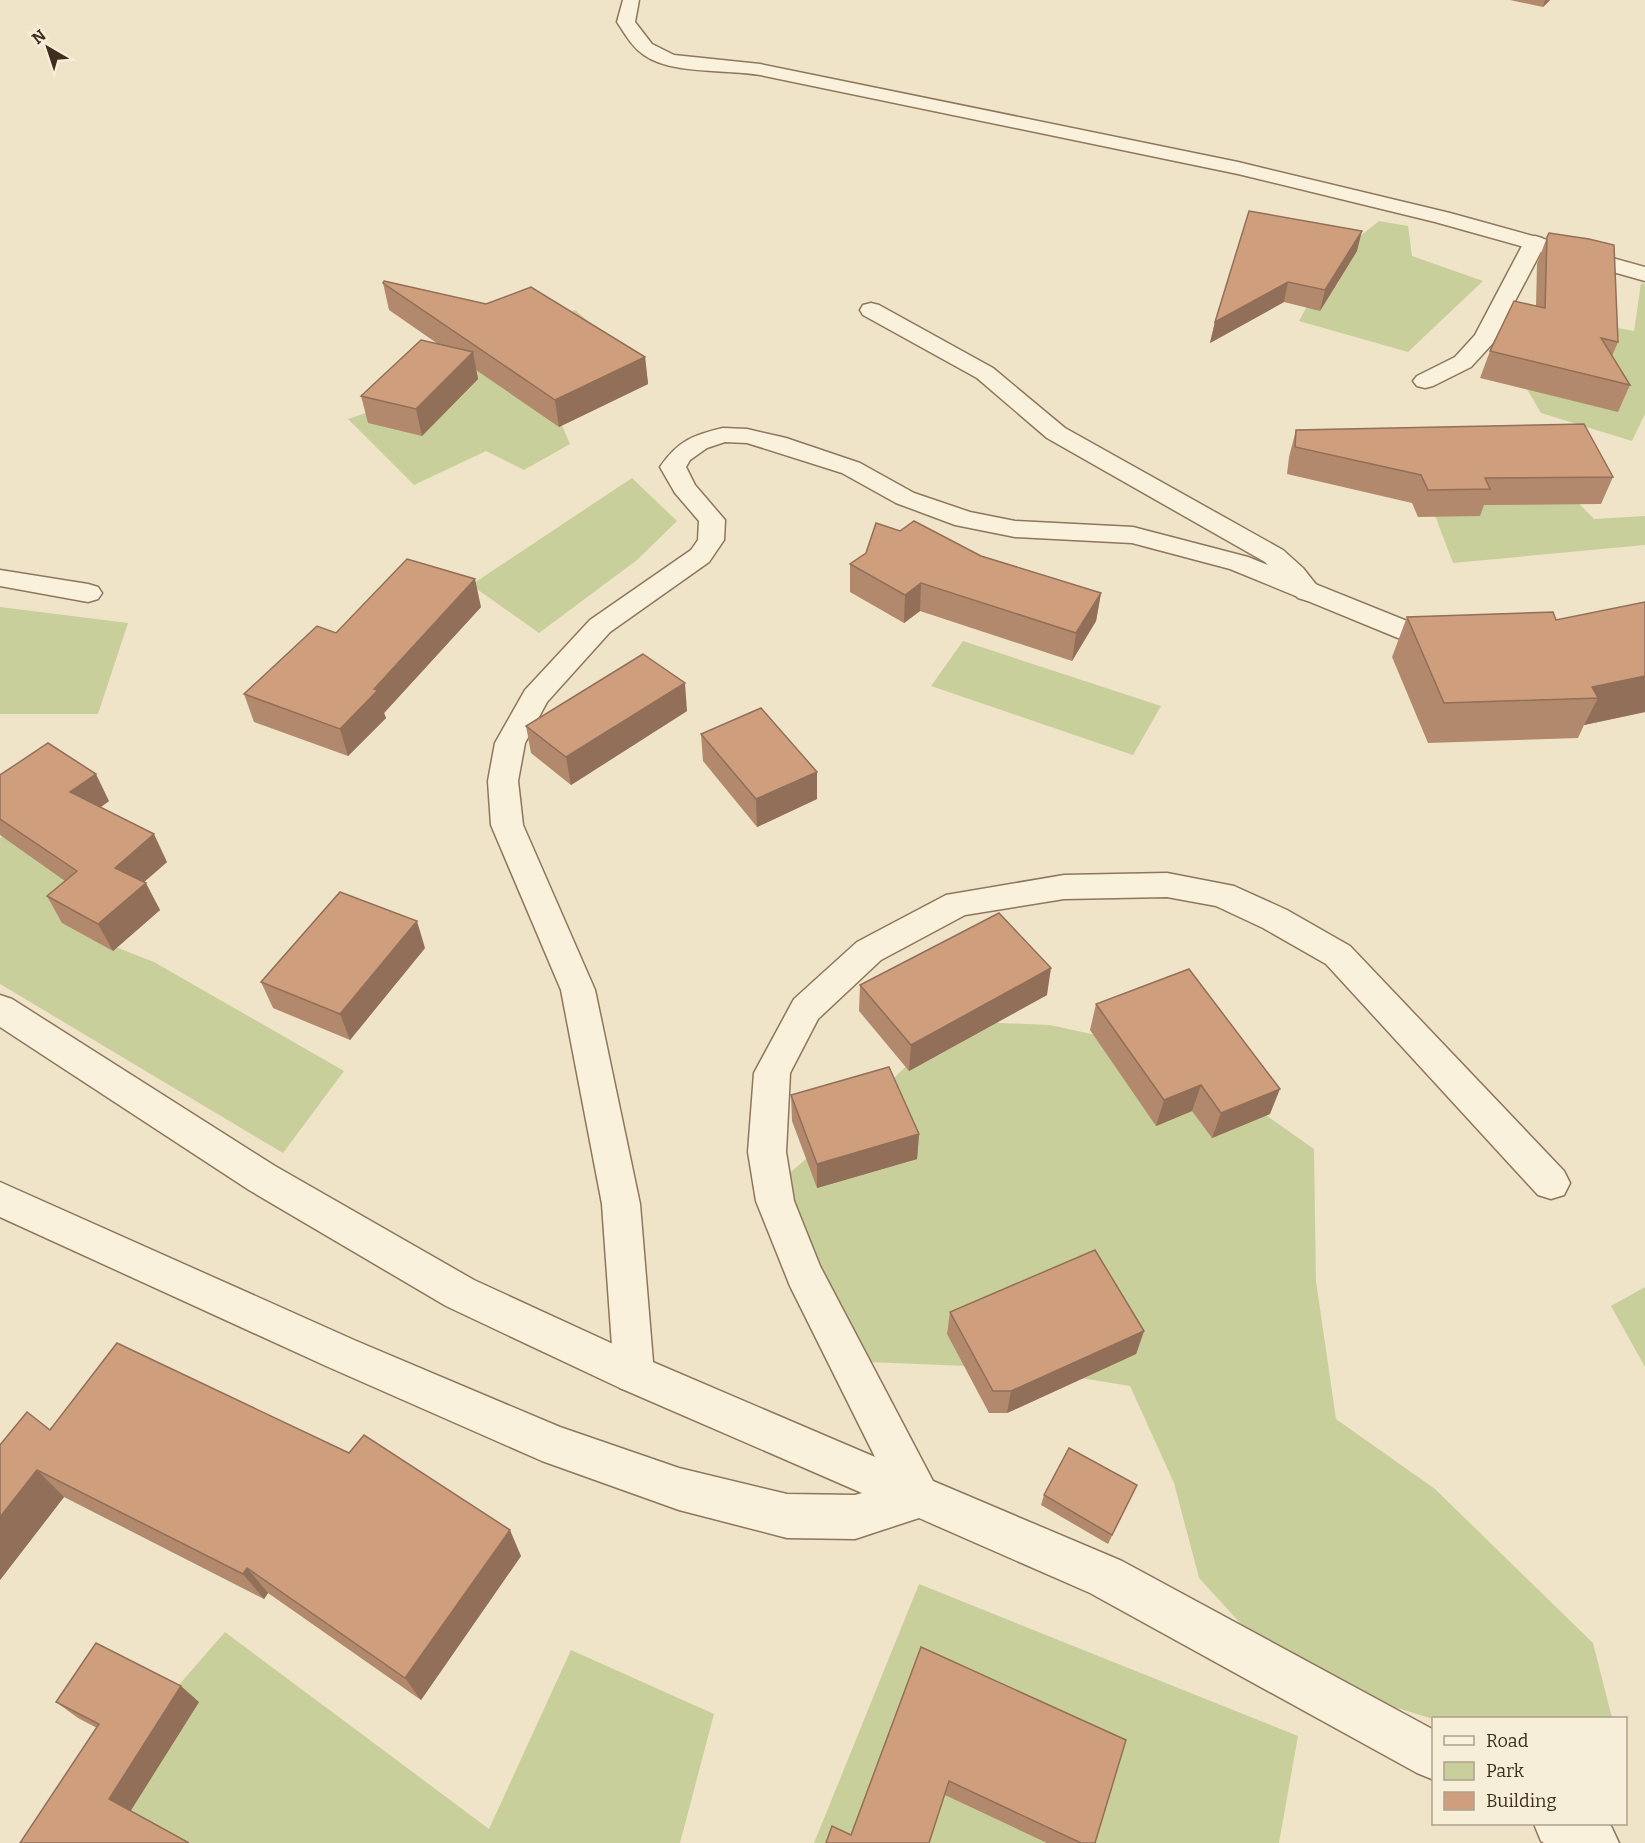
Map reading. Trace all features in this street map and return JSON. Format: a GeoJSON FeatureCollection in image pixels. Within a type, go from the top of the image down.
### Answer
{"type":"FeatureCollection","features":[{"type":"Feature","properties":{"kind":"street"},"geometry":{"type":"LineString","coordinates":[[631,0],[626,22],[640,43],[654,53],[672,60],[740,66],[1072,133],[1328,188],[1535,242],[1645,274]]}},
{"type":"Feature","properties":{"kind":"street"},"geometry":{"type":"LineString","coordinates":[[1425,381],[1463,362],[1485,338],[1535,242]]}},
{"type":"Feature","properties":{"kind":"street"},"geometry":{"type":"LineString","coordinates":[[871,310],[985,373],[1056,433],[1274,556],[1308,592]]}},
{"type":"Feature","properties":{"kind":"street"},"geometry":{"type":"LineString","coordinates":[[634,1374],[621,1204],[578,990],[507,825],[503,781],[510,743],[535,697],[600,626],[700,556],[711,540],[712,520],[684,488],[673,467],[681,455],[698,443],[723,435],[747,436],[777,443],[851,468],[905,498],[964,519],[1015,529],[1133,534],[1239,563],[1408,632],[1467,637]]}},
{"type":"Feature","properties":{"kind":"street"},"geometry":{"type":"LineString","coordinates":[[0,578],[88,593]]}},
{"type":"Feature","properties":{"kind":"street"},"geometry":{"type":"LineString","coordinates":[[918,1497],[804,1274],[776,1201],[767,1152],[772,1073],[806,1009],[869,951],[958,904],[1064,887],[1167,885],[1222,896],[1275,919],[1338,955],[1551,1183]]}},
{"type":"Feature","properties":{"kind":"street"},"geometry":{"type":"LineString","coordinates":[[0,1010],[262,1178],[460,1293],[634,1374],[1106,1577],[1432,1755]]}},
{"type":"Feature","properties":{"kind":"street"},"geometry":{"type":"LineString","coordinates":[[0,1199],[372,1367],[557,1446],[679,1489],[787,1516],[855,1517],[918,1497]]}},
{"type":"Feature","properties":{"kind":"street"},"geometry":{"type":"LineString","coordinates":[[1560,1825],[1594,1843]]}},
{"type":"Feature","properties":{"kind":"green space"},"geometry":{"type":"Polygon","coordinates":[[[1379,221],[1408,226],[1412,256],[1483,281],[1408,352],[1299,321],[1334,257],[1379,221]]]}},
{"type":"Feature","properties":{"kind":"green space"},"geometry":{"type":"Polygon","coordinates":[[[1641,283],[1645,284],[1645,414],[1632,441],[1541,413],[1515,369],[1543,314],[1634,331],[1641,283]]]}},
{"type":"Feature","properties":{"kind":"green space"},"geometry":{"type":"Polygon","coordinates":[[[575,310],[624,351],[551,400],[570,444],[524,470],[486,451],[414,485],[348,419],[429,392],[485,348],[575,310]]]}},
{"type":"Feature","properties":{"kind":"green space"},"geometry":{"type":"Polygon","coordinates":[[[632,478],[677,521],[637,560],[539,633],[471,585],[632,478]]]}},
{"type":"Feature","properties":{"kind":"green space"},"geometry":{"type":"Polygon","coordinates":[[[1423,484],[1564,488],[1594,519],[1645,516],[1645,545],[1453,563],[1423,484]]]}},
{"type":"Feature","properties":{"kind":"green space"},"geometry":{"type":"Polygon","coordinates":[[[0,607],[128,623],[98,714],[0,714],[0,607]]]}},
{"type":"Feature","properties":{"kind":"green space"},"geometry":{"type":"Polygon","coordinates":[[[963,641],[1161,706],[1133,755],[931,686],[963,641]]]}},
{"type":"Feature","properties":{"kind":"green space"},"geometry":{"type":"Polygon","coordinates":[[[26,820],[139,872],[80,933],[154,962],[344,1071],[283,1153],[0,984],[0,838],[26,820]]]}},
{"type":"Feature","properties":{"kind":"green space"},"geometry":{"type":"Polygon","coordinates":[[[953,1021],[1050,1025],[1178,1053],[1314,1149],[1316,1281],[1336,1419],[1435,1489],[1593,1643],[1612,1717],[1432,1719],[1287,1674],[1199,1578],[1174,1483],[1130,1386],[1019,1368],[867,1362],[778,1183],[842,1128],[953,1021]]]}},
{"type":"Feature","properties":{"kind":"green space"},"geometry":{"type":"Polygon","coordinates":[[[1645,1287],[1645,1367],[1611,1306],[1645,1287]]]}},
{"type":"Feature","properties":{"kind":"green space"},"geometry":{"type":"Polygon","coordinates":[[[919,1584],[1298,1736],[1279,1843],[814,1843],[919,1584]]]}},
{"type":"Feature","properties":{"kind":"green space"},"geometry":{"type":"Polygon","coordinates":[[[225,1632],[489,1829],[571,1650],[714,1714],[680,1843],[41,1843],[225,1632]]]}},
{"type":"Feature","properties":{"kind":"building"},"geometry":{"type":"Polygon","coordinates":[[[1249,211],[1362,231],[1325,290],[1288,282],[1215,322],[1249,211]]]}},
{"type":"Feature","properties":{"kind":"building"},"geometry":{"type":"Polygon","coordinates":[[[1549,233],[1614,245],[1618,342],[1601,338],[1630,385],[1490,351],[1514,301],[1545,308],[1549,233]]]}},
{"type":"Feature","properties":{"kind":"building"},"geometry":{"type":"Polygon","coordinates":[[[384,281],[486,304],[531,287],[645,357],[555,400],[383,283],[384,281]]]}},
{"type":"Feature","properties":{"kind":"building"},"geometry":{"type":"Polygon","coordinates":[[[421,340],[473,352],[416,409],[361,396],[421,340]]]}},
{"type":"Feature","properties":{"kind":"building"},"geometry":{"type":"Polygon","coordinates":[[[1584,424],[1613,477],[1485,478],[1490,489],[1428,490],[1421,475],[1295,447],[1296,430],[1584,424]]]}},
{"type":"Feature","properties":{"kind":"building"},"geometry":{"type":"Polygon","coordinates":[[[914,521],[981,556],[1101,593],[1076,633],[921,583],[905,595],[850,564],[866,553],[876,523],[900,531],[914,521]]]}},
{"type":"Feature","properties":{"kind":"building"},"geometry":{"type":"Polygon","coordinates":[[[407,559],[475,579],[374,689],[378,690],[340,729],[244,694],[317,626],[336,633],[407,559]]]}},
{"type":"Feature","properties":{"kind":"building"},"geometry":{"type":"Polygon","coordinates":[[[1645,602],[1645,676],[1592,687],[1598,698],[1444,703],[1407,617],[1553,612],[1556,620],[1645,602]]]}},
{"type":"Feature","properties":{"kind":"building"},"geometry":{"type":"Polygon","coordinates":[[[643,654],[685,683],[566,757],[526,726],[643,654]]]}},
{"type":"Feature","properties":{"kind":"building"},"geometry":{"type":"Polygon","coordinates":[[[761,708],[817,772],[756,799],[701,734],[761,708]]]}},
{"type":"Feature","properties":{"kind":"building"},"geometry":{"type":"Polygon","coordinates":[[[48,743],[96,774],[70,792],[154,834],[115,868],[146,883],[98,924],[47,896],[77,871],[0,819],[0,775],[48,743]]]}},
{"type":"Feature","properties":{"kind":"building"},"geometry":{"type":"Polygon","coordinates":[[[340,892],[417,921],[340,1014],[261,982],[340,892]]]}},
{"type":"Feature","properties":{"kind":"building"},"geometry":{"type":"Polygon","coordinates":[[[999,913],[1051,968],[911,1045],[860,985],[999,913]]]}},
{"type":"Feature","properties":{"kind":"building"},"geometry":{"type":"Polygon","coordinates":[[[1189,969],[1280,1089],[1221,1113],[1201,1085],[1164,1100],[1096,1004],[1189,969]]]}},
{"type":"Feature","properties":{"kind":"building"},"geometry":{"type":"Polygon","coordinates":[[[889,1067],[919,1134],[817,1164],[791,1095],[889,1067]]]}},
{"type":"Feature","properties":{"kind":"building"},"geometry":{"type":"Polygon","coordinates":[[[1095,1250],[1144,1331],[1011,1391],[993,1391],[950,1312],[1095,1250]]]}},
{"type":"Feature","properties":{"kind":"building"},"geometry":{"type":"Polygon","coordinates":[[[117,1343],[349,1453],[364,1435],[510,1530],[405,1678],[247,1568],[243,1574],[37,1470],[0,1517],[0,1445],[27,1412],[50,1430],[117,1343]]]}},
{"type":"Feature","properties":{"kind":"building"},"geometry":{"type":"Polygon","coordinates":[[[1069,1448],[1137,1485],[1112,1535],[1044,1495],[1069,1448]]]}},
{"type":"Feature","properties":{"kind":"building"},"geometry":{"type":"Polygon","coordinates":[[[96,1643],[181,1686],[109,1799],[189,1843],[20,1843],[99,1724],[56,1702],[96,1643]]]}},
{"type":"Feature","properties":{"kind":"building"},"geometry":{"type":"Polygon","coordinates":[[[921,1647],[1126,1740],[1095,1843],[1081,1843],[949,1781],[929,1843],[826,1843],[832,1826],[851,1835],[921,1647]]]}}]}
